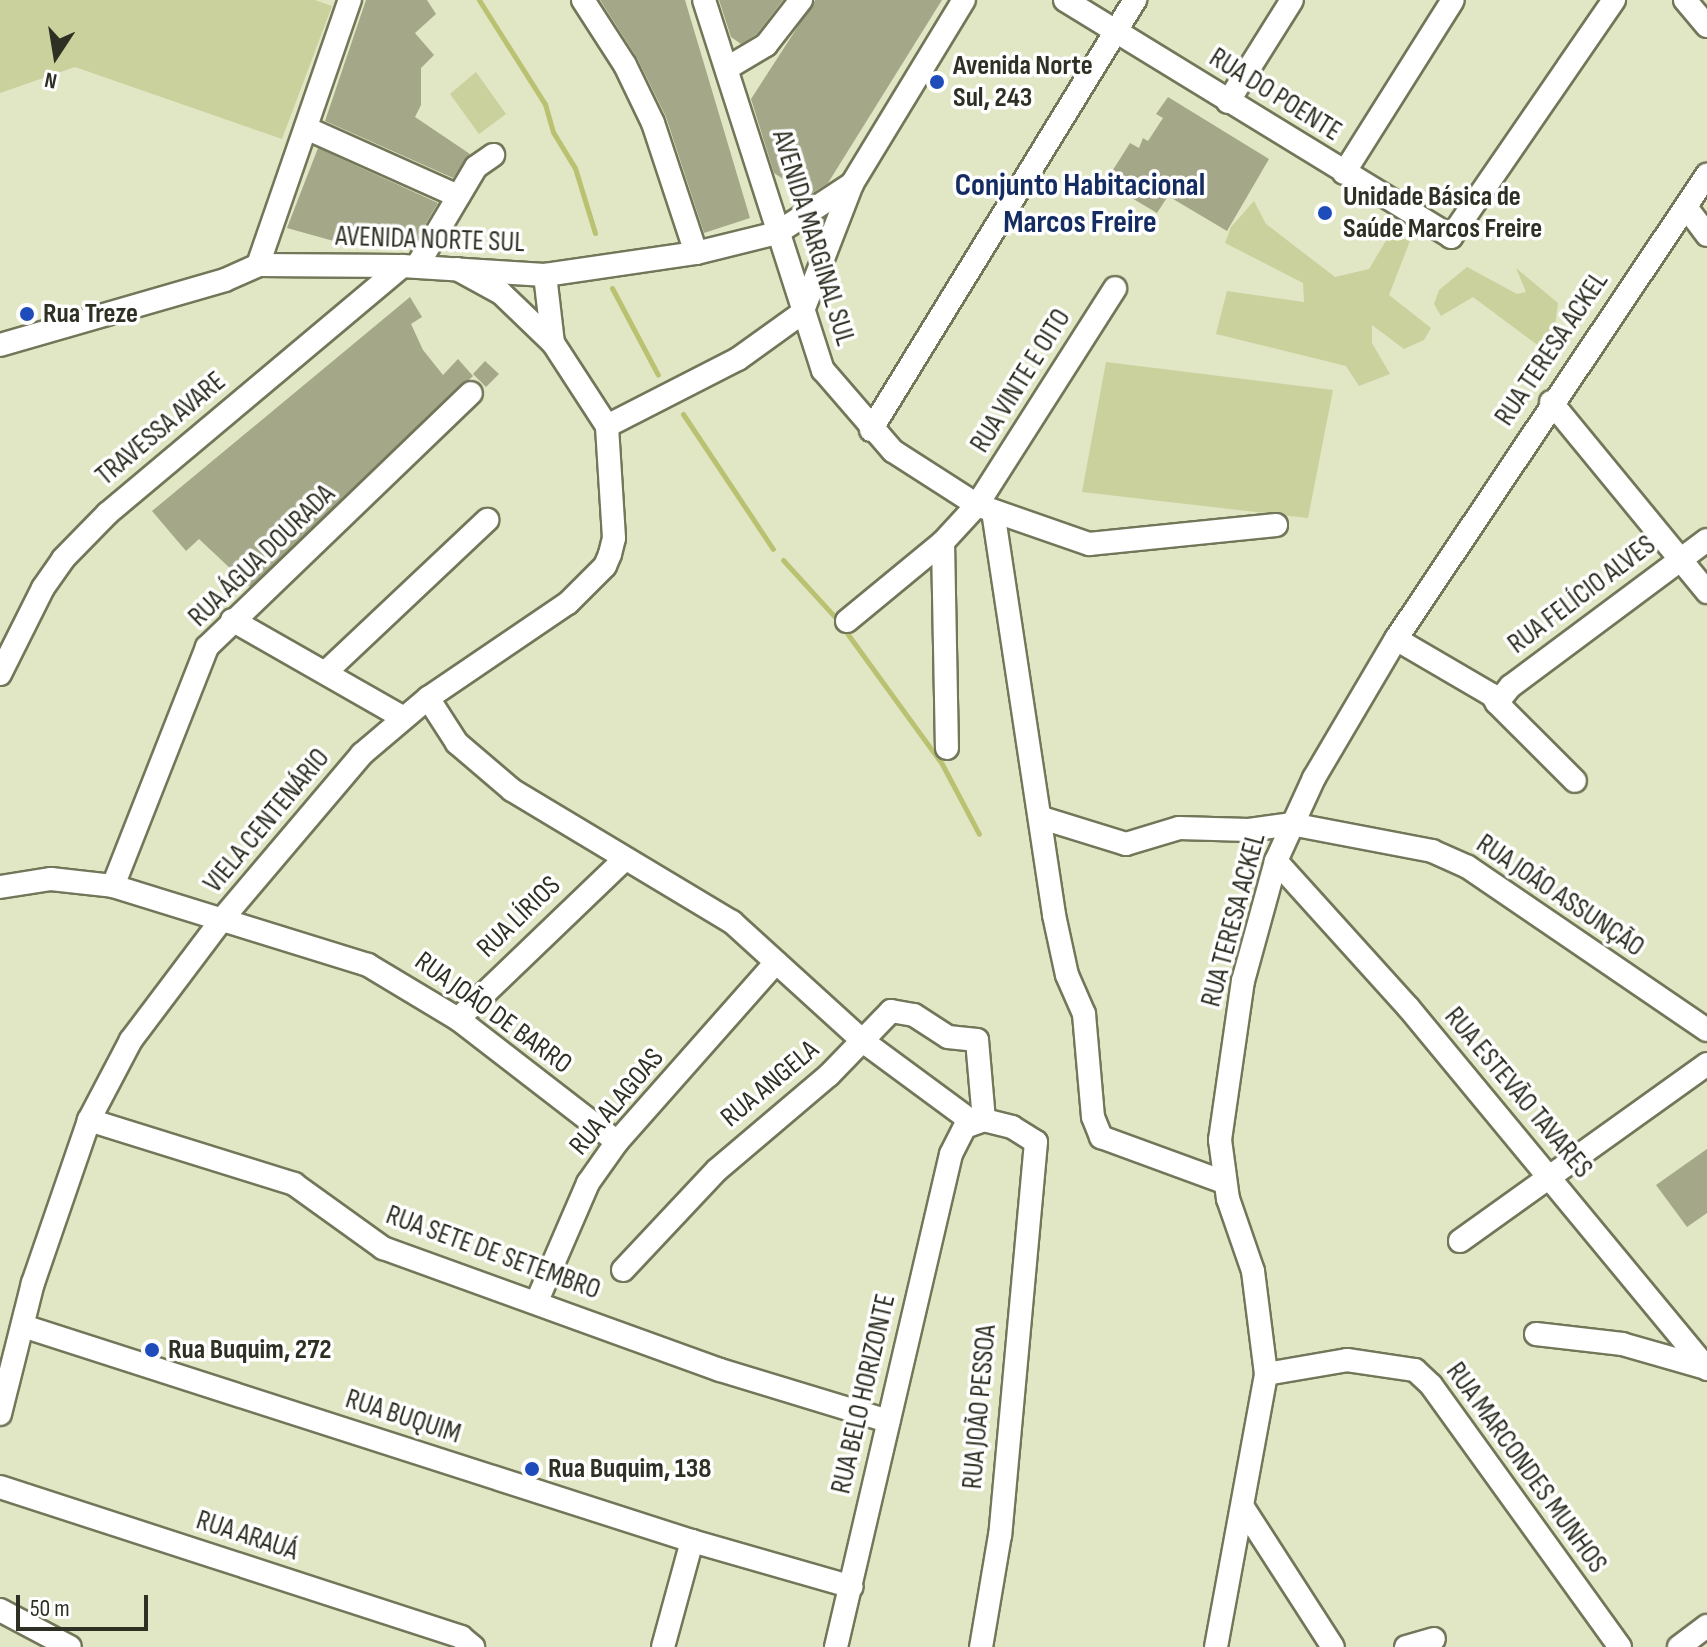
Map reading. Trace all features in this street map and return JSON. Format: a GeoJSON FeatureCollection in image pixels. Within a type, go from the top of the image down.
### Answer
{"type":"FeatureCollection","features":[{"type":"Feature","properties":{"kind":"street"},"geometry":{"type":"LineString","coordinates":[[258,265],[350,0]]}},
{"type":"Feature","properties":{"kind":"street"},"geometry":{"type":"LineString","coordinates":[[583,0],[625,65],[653,123],[696,253]]}},
{"type":"Feature","properties":{"kind":"street","name":"AVENIDA MARGINAL SUL"},"geometry":{"type":"LineString","coordinates":[[704,0],[729,67],[777,233],[823,370],[871,430],[916,468],[985,508],[1089,544],[1276,525]]}},
{"type":"Feature","properties":{"kind":"street"},"geometry":{"type":"LineString","coordinates":[[729,67],[766,45],[801,0]]}},
{"type":"Feature","properties":{"kind":"street","name":"AVENIDA NORTE SUL"},"geometry":{"type":"LineString","coordinates":[[802,313],[852,184],[964,0]]}},
{"type":"Feature","properties":{"kind":"street","name":"RUA DO POENTE"},"geometry":{"type":"LineString","coordinates":[[1065,0],[1453,237],[1614,0]]}},
{"type":"Feature","properties":{"kind":"street"},"geometry":{"type":"LineString","coordinates":[[871,430],[1135,0]]}},
{"type":"Feature","properties":{"kind":"street"},"geometry":{"type":"LineString","coordinates":[[1228,102],[1292,0]]}},
{"type":"Feature","properties":{"kind":"street"},"geometry":{"type":"LineString","coordinates":[[1344,173],[1453,0]]}},
{"type":"Feature","properties":{"kind":"street"},"geometry":{"type":"LineString","coordinates":[[1685,0],[1707,26]]}},
{"type":"Feature","properties":{"kind":"street"},"geometry":{"type":"LineString","coordinates":[[306,128],[458,196]]}},
{"type":"Feature","properties":{"kind":"street","name":"TRAVESSA AVARE"},"geometry":{"type":"LineString","coordinates":[[0,674],[43,588],[81,540],[410,266],[476,167],[493,155]]}},
{"type":"Feature","properties":{"kind":"street","name":"RUA TERESA ACKEL"},"geometry":{"type":"LineString","coordinates":[[1216,1647],[1244,1509],[1266,1374],[1253,1271],[1224,1182],[1220,1140],[1243,981],[1276,861],[1291,824],[1396,639],[1551,402],[1707,175]]}},
{"type":"Feature","properties":{"kind":"street","name":"AVENIDA NORTE SUL"},"geometry":{"type":"LineString","coordinates":[[0,345],[225,280],[258,265],[410,266],[545,275],[696,253],[777,233],[852,184]]}},
{"type":"Feature","properties":{"kind":"street"},"geometry":{"type":"LineString","coordinates":[[1686,207],[1707,235]]}},
{"type":"Feature","properties":{"kind":"street"},"geometry":{"type":"LineString","coordinates":[[457,269],[501,293],[553,343],[607,426],[738,359],[802,313]]}},
{"type":"Feature","properties":{"kind":"street"},"geometry":{"type":"LineString","coordinates":[[545,275],[553,343]]}},
{"type":"Feature","properties":{"kind":"street","name":"RUA VINTE E OITO"},"geometry":{"type":"LineString","coordinates":[[847,621],[985,508],[1115,288]]}},
{"type":"Feature","properties":{"kind":"street","name":"RUA ÁGUA DOURADA"},"geometry":{"type":"LineString","coordinates":[[113,886],[154,789],[192,679],[207,647],[471,393]]}},
{"type":"Feature","properties":{"kind":"street"},"geometry":{"type":"LineString","coordinates":[[1551,402],[1707,592]]}},
{"type":"Feature","properties":{"kind":"street","name":"VIELA CENTENÁRIO"},"geometry":{"type":"LineString","coordinates":[[23,1326],[89,1120],[131,1040],[223,918],[362,754],[402,717],[568,603],[605,566],[614,538],[607,426]]}},
{"type":"Feature","properties":{"kind":"street"},"geometry":{"type":"LineString","coordinates":[[985,508],[1042,818],[1054,915],[1067,975],[1084,1014],[1093,1117],[1101,1137],[1224,1182]]}},
{"type":"Feature","properties":{"kind":"street"},"geometry":{"type":"LineString","coordinates":[[328,670],[487,520]]}},
{"type":"Feature","properties":{"kind":"street","name":"RUA FELÍCIO ALVES"},"geometry":{"type":"LineString","coordinates":[[1497,703],[1511,686],[1707,540]]}},
{"type":"Feature","properties":{"kind":"street"},"geometry":{"type":"LineString","coordinates":[[943,542],[947,748]]}},
{"type":"Feature","properties":{"kind":"street"},"geometry":{"type":"LineString","coordinates":[[232,620],[328,670],[402,717]]}},
{"type":"Feature","properties":{"kind":"street"},"geometry":{"type":"LineString","coordinates":[[1396,639],[1492,695],[1575,781]]}},
{"type":"Feature","properties":{"kind":"street"},"geometry":{"type":"LineString","coordinates":[[428,698],[457,743],[504,783],[624,860],[732,922],[864,1042],[978,1121]]}},
{"type":"Feature","properties":{"kind":"street","name":"RUA JOÃO ASSUNÇÃO"},"geometry":{"type":"LineString","coordinates":[[1042,818],[1126,844],[1179,828],[1249,830],[1291,824],[1419,848],[1468,867],[1707,1030]]}},
{"type":"Feature","properties":{"kind":"street","name":"RUA LÍRIOS"},"geometry":{"type":"LineString","coordinates":[[458,1019],[624,860]]}},
{"type":"Feature","properties":{"kind":"street","name":"RUA ESTEVÃO TAVARES"},"geometry":{"type":"LineString","coordinates":[[1276,861],[1408,1007],[1707,1369]]}},
{"type":"Feature","properties":{"kind":"street","name":"RUA JOÃO DE BARRO"},"geometry":{"type":"LineString","coordinates":[[0,887],[51,879],[113,886],[368,965],[458,1019],[617,1142]]}},
{"type":"Feature","properties":{"kind":"street","name":"RUA ALAGOAS"},"geometry":{"type":"LineString","coordinates":[[537,1301],[569,1217],[617,1142],[776,962]]}},
{"type":"Feature","properties":{"kind":"street","name":"RUA ANGELA"},"geometry":{"type":"LineString","coordinates":[[623,1270],[717,1170],[864,1042],[885,1015],[896,1011],[914,1015],[948,1037],[977,1040],[978,1121]]}},
{"type":"Feature","properties":{"kind":"street"},"geometry":{"type":"LineString","coordinates":[[1460,1241],[1547,1175],[1707,1064]]}},
{"type":"Feature","properties":{"kind":"street","name":"RUA SETE DE SETEMBRO"},"geometry":{"type":"LineString","coordinates":[[89,1120],[294,1184],[383,1248],[537,1301],[720,1370],[888,1421]]}},
{"type":"Feature","properties":{"kind":"street","name":"RUA BELO HORIZONTE"},"geometry":{"type":"LineString","coordinates":[[836,1647],[951,1154],[978,1121]]}},
{"type":"Feature","properties":{"kind":"street","name":"RUA JOÃO PESSOA"},"geometry":{"type":"LineString","coordinates":[[978,1121],[1034,1138],[1000,1535],[981,1647]]}},
{"type":"Feature","properties":{"kind":"street"},"geometry":{"type":"LineString","coordinates":[[0,1414],[23,1326]]}},
{"type":"Feature","properties":{"kind":"street","name":"RUA BUQUIM"},"geometry":{"type":"LineString","coordinates":[[23,1326],[692,1541],[852,1587]]}},
{"type":"Feature","properties":{"kind":"street"},"geometry":{"type":"LineString","coordinates":[[1536,1334],[1622,1344],[1707,1369]]}},
{"type":"Feature","properties":{"kind":"street","name":"RUA MARCONDES MUNHOS"},"geometry":{"type":"LineString","coordinates":[[1266,1374],[1347,1360],[1415,1370],[1431,1385],[1620,1647]]}},
{"type":"Feature","properties":{"kind":"street","name":"RUA ARAUÁ"},"geometry":{"type":"LineString","coordinates":[[0,1487],[461,1637],[473,1647]]}},
{"type":"Feature","properties":{"kind":"street"},"geometry":{"type":"LineString","coordinates":[[1244,1509],[1333,1647]]}},
{"type":"Feature","properties":{"kind":"street"},"geometry":{"type":"LineString","coordinates":[[663,1647],[692,1541]]}},
{"type":"Feature","properties":{"kind":"street"},"geometry":{"type":"LineString","coordinates":[[0,1610],[70,1647]]}},
{"type":"Feature","properties":{"kind":"street"},"geometry":{"type":"LineString","coordinates":[[1679,1647],[1707,1626]]}},
{"type":"Feature","properties":{"kind":"street"},"geometry":{"type":"LineString","coordinates":[[1406,1647],[1434,1639]]}},
{"type":"Feature","properties":{"kind":"green space"},"geometry":{"type":"Polygon","coordinates":[[[0,0],[315,0],[332,6],[282,139],[75,67],[0,93],[0,0]]]}},
{"type":"Feature","properties":{"kind":"green space"},"geometry":{"type":"Polygon","coordinates":[[[476,72],[506,114],[479,134],[450,94],[476,72]]]}},
{"type":"Feature","properties":{"kind":"green space"},"geometry":{"type":"Polygon","coordinates":[[[1254,201],[1266,224],[1335,277],[1369,269],[1390,234],[1410,241],[1389,295],[1431,328],[1424,340],[1404,349],[1372,325],[1372,343],[1390,374],[1359,386],[1346,366],[1216,334],[1227,291],[1304,302],[1303,283],[1225,243],[1231,227],[1254,201]]]}},
{"type":"Feature","properties":{"kind":"green space"},"geometry":{"type":"Polygon","coordinates":[[[1467,267],[1517,294],[1526,292],[1516,268],[1558,303],[1551,355],[1473,297],[1441,316],[1434,304],[1439,290],[1467,267]]]}},
{"type":"Feature","properties":{"kind":"green space"},"geometry":{"type":"Polygon","coordinates":[[[1106,362],[1333,390],[1308,518],[1082,492],[1106,362]]]}},
{"type":"Feature","properties":{"kind":"building"},"geometry":{"type":"Polygon","coordinates":[[[366,0],[427,0],[436,14],[415,33],[434,55],[421,68],[421,105],[415,117],[470,154],[453,178],[325,121],[366,0]]]}},
{"type":"Feature","properties":{"kind":"building"},"geometry":{"type":"Polygon","coordinates":[[[600,0],[685,0],[750,218],[704,233],[666,117],[637,58],[600,0]]]}},
{"type":"Feature","properties":{"kind":"building"},"geometry":{"type":"Polygon","coordinates":[[[719,0],[783,0],[757,34],[741,44],[731,37],[719,0]]]}},
{"type":"Feature","properties":{"kind":"building"},"geometry":{"type":"Polygon","coordinates":[[[815,0],[942,0],[828,183],[808,196],[774,173],[751,99],[815,0]]]}},
{"type":"Feature","properties":{"kind":"building"},"geometry":{"type":"Polygon","coordinates":[[[1168,97],[1269,159],[1227,231],[1168,196],[1157,213],[1115,188],[1120,178],[1111,173],[1130,143],[1139,148],[1143,138],[1148,141],[1163,118],[1156,114],[1168,97]]]}},
{"type":"Feature","properties":{"kind":"building"},"geometry":{"type":"Polygon","coordinates":[[[318,148],[438,203],[412,247],[348,245],[287,228],[318,148]]]}},
{"type":"Feature","properties":{"kind":"building"},"geometry":{"type":"Polygon","coordinates":[[[410,297],[422,317],[411,324],[423,350],[443,375],[458,359],[473,376],[250,587],[199,539],[186,551],[152,511],[410,297]]]}},
{"type":"Feature","properties":{"kind":"building"},"geometry":{"type":"Polygon","coordinates":[[[485,361],[499,374],[486,387],[473,374],[485,361]]]}},
{"type":"Feature","properties":{"kind":"building"},"geometry":{"type":"Polygon","coordinates":[[[1707,1149],[1707,1213],[1687,1227],[1656,1185],[1707,1149]]]}},
{"type":"Feature","properties":{"kind":"waterway"},"geometry":{"type":"LineString","coordinates":[[479,0],[545,104],[553,132],[575,168],[595,233]]}},
{"type":"Feature","properties":{"kind":"waterway"},"geometry":{"type":"LineString","coordinates":[[612,288],[658,375]]}},
{"type":"Feature","properties":{"kind":"waterway"},"geometry":{"type":"LineString","coordinates":[[683,414],[773,549]]}},
{"type":"Feature","properties":{"kind":"waterway"},"geometry":{"type":"LineString","coordinates":[[783,560],[836,618],[942,764],[979,834]]}},
{"type":"Feature","properties":{"kind":"place","name":"Avenida Norte Sul, 243"},"geometry":{"type":"Point","coordinates":[937,82]}},
{"type":"Feature","properties":{"kind":"place","name":"Unidade Básica de Saúde Marcos Freire"},"geometry":{"type":"Point","coordinates":[1325,213]}},
{"type":"Feature","properties":{"kind":"place","name":"Rua Treze"},"geometry":{"type":"Point","coordinates":[27,314]}},
{"type":"Feature","properties":{"kind":"place","name":"Rua Buquim, 272"},"geometry":{"type":"Point","coordinates":[152,1350]}},
{"type":"Feature","properties":{"kind":"place","name":"Rua Buquim, 138"},"geometry":{"type":"Point","coordinates":[532,1469]}},
{"type":"Feature","properties":{"kind":"district","name":"Conjunto Habitacional Marcos Freire"},"geometry":{"type":"Point","coordinates":[1080,206]}}]}
